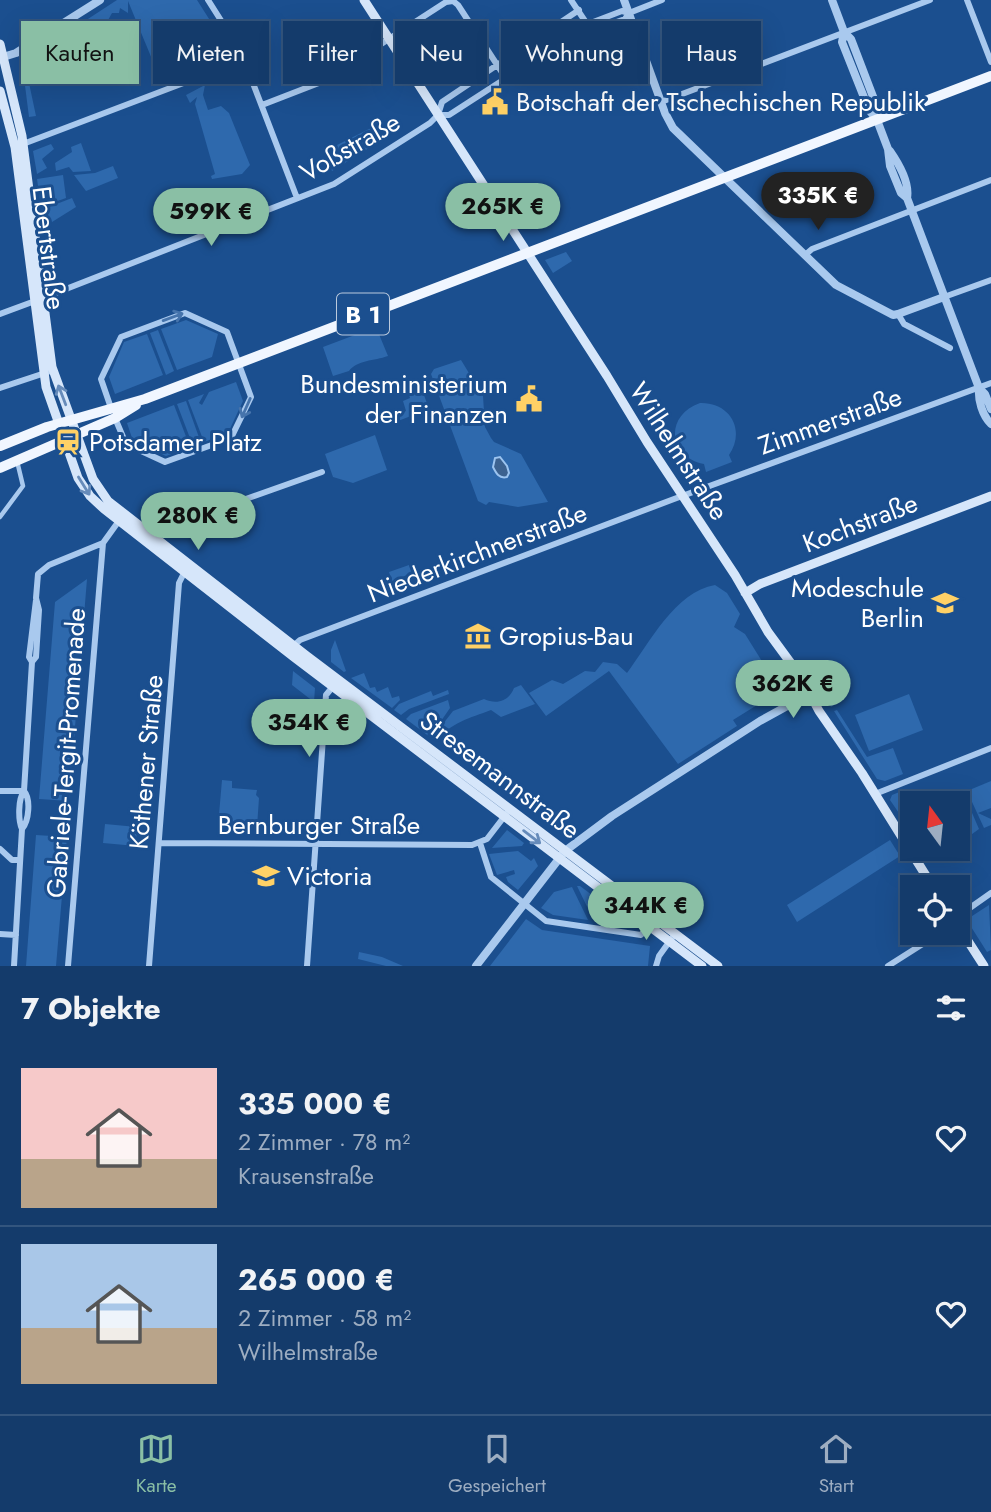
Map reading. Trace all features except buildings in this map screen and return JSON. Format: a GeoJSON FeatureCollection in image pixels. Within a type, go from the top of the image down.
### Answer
{"type":"FeatureCollection","features":[{"type":"Feature","properties":{"kind":"main road","name":"Wilhelmstraße"},"geometry":{"type":"LineString","coordinates":[[364,0],[926,875]]}},
{"type":"Feature","properties":{"kind":"main road","name":"Ebertstraße"},"geometry":{"type":"LineString","coordinates":[[0,44],[18,116],[15,129],[48,371]]}},
{"type":"Feature","properties":{"kind":"main road","name":"B 1"},"geometry":{"type":"LineString","coordinates":[[0,468],[65,441],[113,413],[238,362],[991,76]]}},
{"type":"Feature","properties":{"kind":"main road","name":"Ebertstraße"},"geometry":{"type":"LineString","coordinates":[[0,91],[4,121],[15,129],[23,144],[39,299]]}},
{"type":"Feature","properties":{"kind":"main road"},"geometry":{"type":"LineString","coordinates":[[4,121],[18,116]]}},
{"type":"Feature","properties":{"kind":"main road"},"geometry":{"type":"LineString","coordinates":[[0,133],[15,129]]}},
{"type":"Feature","properties":{"kind":"main road"},"geometry":{"type":"LineString","coordinates":[[48,371],[97,488],[122,517]]}},
{"type":"Feature","properties":{"kind":"main road"},"geometry":{"type":"LineString","coordinates":[[48,371],[46,387],[84,488],[94,500],[122,517]]}},
{"type":"Feature","properties":{"kind":"main road","name":"B 1"},"geometry":{"type":"LineString","coordinates":[[1,446],[59,424],[113,413]]}},
{"type":"Feature","properties":{"kind":"main road","name":"Kochstraße"},"geometry":{"type":"LineString","coordinates":[[745,593],[760,584],[991,496]]}},
{"type":"Feature","properties":{"kind":"main road","name":"Stresemannstraße"},"geometry":{"type":"LineString","coordinates":[[122,517],[155,537],[187,568]]}},
{"type":"Feature","properties":{"kind":"main road","name":"Stresemannstraße"},"geometry":{"type":"LineString","coordinates":[[122,517],[335,683],[673,938],[718,966]]}},
{"type":"Feature","properties":{"kind":"main road","name":"Stresemannstraße"},"geometry":{"type":"LineString","coordinates":[[673,938],[702,966]]}},
{"type":"Feature","properties":{"kind":"main road"},"geometry":{"type":"LineString","coordinates":[[970,945],[984,966]]}},
{"type":"Feature","properties":{"kind":"street"},"geometry":{"type":"LineString","coordinates":[[2,58],[16,53],[100,0]]}},
{"type":"Feature","properties":{"kind":"street"},"geometry":{"type":"LineString","coordinates":[[208,0],[221,21]]}},
{"type":"Feature","properties":{"kind":"street"},"geometry":{"type":"LineString","coordinates":[[570,0],[585,21]]}},
{"type":"Feature","properties":{"kind":"street"},"geometry":{"type":"LineString","coordinates":[[624,0],[661,102],[675,130],[840,288],[887,313],[898,314],[991,280]]}},
{"type":"Feature","properties":{"kind":"street"},"geometry":{"type":"LineString","coordinates":[[601,21],[622,11],[629,13],[662,0]]}},
{"type":"Feature","properties":{"kind":"street"},"geometry":{"type":"LineString","coordinates":[[832,0],[844,32],[842,42],[869,110],[877,120],[900,192],[907,198],[979,388],[991,408]]}},
{"type":"Feature","properties":{"kind":"street"},"geometry":{"type":"LineString","coordinates":[[661,102],[930,0]]}},
{"type":"Feature","properties":{"kind":"street"},"geometry":{"type":"LineString","coordinates":[[967,0],[991,62]]}},
{"type":"Feature","properties":{"kind":"street"},"geometry":{"type":"LineString","coordinates":[[262,105],[324,81],[446,2],[453,1],[501,71]]}},
{"type":"Feature","properties":{"kind":"street"},"geometry":{"type":"LineString","coordinates":[[501,84],[449,115],[438,115],[442,102],[579,10]]}},
{"type":"Feature","properties":{"kind":"street"},"geometry":{"type":"LineString","coordinates":[[23,144],[181,84]]}},
{"type":"Feature","properties":{"kind":"street"},"geometry":{"type":"LineString","coordinates":[[254,84],[298,198]]}},
{"type":"Feature","properties":{"kind":"street","name":"Voßstraße"},"geometry":{"type":"LineString","coordinates":[[0,314],[334,184],[438,115]]}},
{"type":"Feature","properties":{"kind":"street"},"geometry":{"type":"LineString","coordinates":[[805,256],[811,249],[991,180]]}},
{"type":"Feature","properties":{"kind":"street"},"geometry":{"type":"LineString","coordinates":[[187,314],[226,331],[238,362],[251,398],[229,439],[165,462],[126,444],[101,379],[119,339],[187,314]]}},
{"type":"Feature","properties":{"kind":"street"},"geometry":{"type":"LineString","coordinates":[[898,314],[904,324],[950,348]]}},
{"type":"Feature","properties":{"kind":"street"},"geometry":{"type":"LineString","coordinates":[[0,379],[2,388],[48,371]]}},
{"type":"Feature","properties":{"kind":"street","name":"Zimmerstraße"},"geometry":{"type":"LineString","coordinates":[[683,495],[991,383]]}},
{"type":"Feature","properties":{"kind":"street"},"geometry":{"type":"LineString","coordinates":[[979,388],[978,397],[986,419],[991,424]]}},
{"type":"Feature","properties":{"kind":"street"},"geometry":{"type":"LineString","coordinates":[[0,517],[23,486],[17,461]]}},
{"type":"Feature","properties":{"kind":"street"},"geometry":{"type":"LineString","coordinates":[[155,537],[164,528],[322,472]]}},
{"type":"Feature","properties":{"kind":"street","name":"Niederkirchnerstraße"},"geometry":{"type":"LineString","coordinates":[[291,649],[300,640],[683,495]]}},
{"type":"Feature","properties":{"kind":"street"},"geometry":{"type":"LineString","coordinates":[[14,966],[22,829],[26,824],[27,813],[28,795],[24,791],[33,662],[37,646],[39,610],[36,582],[41,569],[103,543],[122,517]]}},
{"type":"Feature","properties":{"kind":"street","name":"Gabriele-Tergit-Promenade"},"geometry":{"type":"LineString","coordinates":[[68,966],[103,543]]}},
{"type":"Feature","properties":{"kind":"street","name":"Köthener Straße"},"geometry":{"type":"LineString","coordinates":[[149,966],[180,583],[187,568]]}},
{"type":"Feature","properties":{"kind":"street"},"geometry":{"type":"LineString","coordinates":[[307,966],[326,695],[335,683]]}},
{"type":"Feature","properties":{"kind":"street"},"geometry":{"type":"LineString","coordinates":[[476,966],[562,854],[612,816],[761,721],[809,694]]}},
{"type":"Feature","properties":{"kind":"street"},"geometry":{"type":"LineString","coordinates":[[875,794],[991,748]]}},
{"type":"Feature","properties":{"kind":"street"},"geometry":{"type":"LineString","coordinates":[[0,791],[24,791]]}},
{"type":"Feature","properties":{"kind":"street"},"geometry":{"type":"LineString","coordinates":[[508,813],[480,843],[490,875],[523,904],[546,921],[641,935],[652,922]]}},
{"type":"Feature","properties":{"kind":"street","name":"Bernburger Straße"},"geometry":{"type":"LineString","coordinates":[[159,843],[480,843]]}},
{"type":"Feature","properties":{"kind":"street"},"geometry":{"type":"LineString","coordinates":[[0,849],[12,860],[20,860]]}},
{"type":"Feature","properties":{"kind":"street"},"geometry":{"type":"LineString","coordinates":[[970,908],[991,893]]}},
{"type":"Feature","properties":{"kind":"street"},"geometry":{"type":"LineString","coordinates":[[0,934],[16,935]]}},
{"type":"Feature","properties":{"kind":"street"},"geometry":{"type":"LineString","coordinates":[[656,966],[659,956],[673,938]]}},
{"type":"Feature","properties":{"kind":"street"},"geometry":{"type":"LineString","coordinates":[[888,966],[921,945]]}},
{"type":"Feature","properties":{"kind":"shaded area"},"geometry":{"type":"Polygon","coordinates":[[[117,0],[197,0],[210,21],[153,21],[153,62],[139,28],[139,21],[136,21],[128,1],[128,13],[120,8],[119,13],[112,13],[108,21],[85,21],[117,0]]]}},
{"type":"Feature","properties":{"kind":"shaded area"},"geometry":{"type":"Polygon","coordinates":[[[25,84],[29,84],[36,116],[29,117],[25,84]]]}},
{"type":"Feature","properties":{"kind":"shaded area"},"geometry":{"type":"Polygon","coordinates":[[[205,85],[203,95],[208,110],[221,106],[229,113],[250,165],[242,174],[212,179],[211,176],[215,174],[195,104],[197,97],[190,103],[186,95],[205,85]]]}},
{"type":"Feature","properties":{"kind":"shaded area"},"geometry":{"type":"Polygon","coordinates":[[[371,128],[384,129],[388,136],[332,171],[323,152],[371,128]]]}},
{"type":"Feature","properties":{"kind":"shaded area"},"geometry":{"type":"Polygon","coordinates":[[[81,143],[91,171],[73,172],[69,167],[56,171],[55,163],[72,152],[71,147],[81,143]]]}},
{"type":"Feature","properties":{"kind":"shaded area"},"geometry":{"type":"Polygon","coordinates":[[[51,144],[54,149],[42,159],[47,168],[37,174],[33,151],[51,144]]]}},
{"type":"Feature","properties":{"kind":"shaded area"},"geometry":{"type":"Polygon","coordinates":[[[113,166],[118,178],[86,191],[74,175],[95,173],[113,166]]]}},
{"type":"Feature","properties":{"kind":"shaded area"},"geometry":{"type":"Polygon","coordinates":[[[63,175],[66,198],[41,207],[37,179],[63,175]]]}},
{"type":"Feature","properties":{"kind":"shaded area"},"geometry":{"type":"Polygon","coordinates":[[[72,198],[76,207],[44,227],[41,210],[72,198]]]}},
{"type":"Feature","properties":{"kind":"shaded area"},"geometry":{"type":"Polygon","coordinates":[[[566,252],[572,261],[553,273],[545,260],[566,252]]]}},
{"type":"Feature","properties":{"kind":"shaded area"},"geometry":{"type":"Polygon","coordinates":[[[186,320],[218,334],[212,357],[177,370],[161,329],[186,320]]]}},
{"type":"Feature","properties":{"kind":"shaded area"},"geometry":{"type":"Polygon","coordinates":[[[376,327],[388,356],[361,363],[349,371],[333,376],[323,347],[376,327]]]}},
{"type":"Feature","properties":{"kind":"shaded area"},"geometry":{"type":"Polygon","coordinates":[[[158,330],[174,371],[166,375],[150,333],[158,330]]]}},
{"type":"Feature","properties":{"kind":"shaded area"},"geometry":{"type":"Polygon","coordinates":[[[147,334],[163,375],[115,394],[109,377],[124,342],[147,334]]]}},
{"type":"Feature","properties":{"kind":"shaded area"},"geometry":{"type":"Polygon","coordinates":[[[461,360],[483,396],[485,427],[491,438],[494,442],[521,454],[548,502],[518,507],[489,502],[486,505],[478,501],[431,374],[434,369],[461,360]]]}},
{"type":"Feature","properties":{"kind":"shaded area"},"geometry":{"type":"Polygon","coordinates":[[[236,382],[243,401],[228,433],[204,442],[188,400],[204,394],[199,403],[202,405],[209,392],[236,382]]]}},
{"type":"Feature","properties":{"kind":"shaded area"},"geometry":{"type":"Polygon","coordinates":[[[420,384],[429,409],[385,426],[383,420],[406,411],[403,401],[410,398],[407,389],[420,384]]]}},
{"type":"Feature","properties":{"kind":"shaded area"},"geometry":{"type":"Polygon","coordinates":[[[186,401],[201,443],[193,446],[177,404],[186,401]]]}},
{"type":"Feature","properties":{"kind":"shaded area"},"geometry":{"type":"Polygon","coordinates":[[[700,403],[720,407],[727,412],[735,427],[736,436],[729,455],[732,462],[706,472],[704,464],[683,453],[677,445],[675,435],[681,417],[700,403]]]}},
{"type":"Feature","properties":{"kind":"shaded area"},"geometry":{"type":"Polygon","coordinates":[[[174,405],[190,447],[166,456],[133,441],[127,423],[174,405]]]}},
{"type":"Feature","properties":{"kind":"shaded area"},"geometry":{"type":"Polygon","coordinates":[[[375,435],[387,470],[353,483],[333,477],[325,454],[375,435]]]}},
{"type":"Feature","properties":{"kind":"shaded area"},"geometry":{"type":"Polygon","coordinates":[[[500,457],[507,466],[507,477],[500,476],[493,467],[495,458],[500,457]]]}},
{"type":"Feature","properties":{"kind":"shaded area"},"geometry":{"type":"Polygon","coordinates":[[[409,565],[412,573],[392,581],[389,572],[409,565]]]}},
{"type":"Feature","properties":{"kind":"shaded area"},"geometry":{"type":"Polygon","coordinates":[[[87,579],[69,801],[39,799],[55,602],[87,579]]]}},
{"type":"Feature","properties":{"kind":"shaded area"},"geometry":{"type":"Polygon","coordinates":[[[715,585],[727,593],[740,614],[734,627],[745,634],[778,687],[767,699],[733,720],[737,726],[678,764],[609,671],[546,716],[529,693],[552,680],[563,684],[585,671],[595,672],[603,662],[617,664],[627,673],[654,633],[676,608],[688,597],[715,585]]]}},
{"type":"Feature","properties":{"kind":"shaded area"},"geometry":{"type":"Polygon","coordinates":[[[335,640],[346,671],[344,672],[331,662],[331,650],[335,640]]]}},
{"type":"Feature","properties":{"kind":"shaded area"},"geometry":{"type":"Polygon","coordinates":[[[812,665],[836,704],[831,707],[807,669],[812,665]]]}},
{"type":"Feature","properties":{"kind":"shaded area"},"geometry":{"type":"Polygon","coordinates":[[[293,671],[315,688],[314,702],[292,685],[293,671]]]}},
{"type":"Feature","properties":{"kind":"shaded area"},"geometry":{"type":"Polygon","coordinates":[[[364,673],[370,688],[375,687],[377,692],[388,687],[392,698],[399,696],[400,700],[392,708],[351,678],[364,673]]]}},
{"type":"Feature","properties":{"kind":"shaded area"},"geometry":{"type":"Polygon","coordinates":[[[521,685],[535,704],[501,717],[491,710],[454,725],[436,741],[432,738],[453,711],[484,699],[502,701],[514,688],[521,685]]]}},
{"type":"Feature","properties":{"kind":"shaded area"},"geometry":{"type":"Polygon","coordinates":[[[448,690],[449,694],[409,709],[401,715],[394,710],[399,704],[431,691],[433,696],[448,690]]]}},
{"type":"Feature","properties":{"kind":"shaded area"},"geometry":{"type":"Polygon","coordinates":[[[909,694],[923,730],[869,751],[855,715],[909,694]]]}},
{"type":"Feature","properties":{"kind":"shaded area"},"geometry":{"type":"Polygon","coordinates":[[[448,700],[450,708],[430,737],[406,719],[411,714],[448,700]]]}},
{"type":"Feature","properties":{"kind":"shaded area"},"geometry":{"type":"Polygon","coordinates":[[[837,710],[867,757],[893,748],[903,774],[885,781],[877,779],[834,711],[837,710]]]}},
{"type":"Feature","properties":{"kind":"shaded area"},"geometry":{"type":"Polygon","coordinates":[[[222,780],[232,781],[232,788],[257,790],[257,827],[218,826],[222,780]]]}},
{"type":"Feature","properties":{"kind":"shaded area"},"geometry":{"type":"Polygon","coordinates":[[[991,781],[991,808],[978,813],[991,819],[991,825],[984,828],[970,798],[970,791],[967,791],[991,781]]]}},
{"type":"Feature","properties":{"kind":"shaded area"},"geometry":{"type":"Polygon","coordinates":[[[900,792],[900,815],[890,800],[892,795],[900,792]]]}},
{"type":"Feature","properties":{"kind":"shaded area"},"geometry":{"type":"Polygon","coordinates":[[[970,808],[979,829],[970,836],[970,808]]]}},
{"type":"Feature","properties":{"kind":"shaded area"},"geometry":{"type":"Polygon","coordinates":[[[105,824],[137,827],[136,846],[103,843],[105,824]]]}},
{"type":"Feature","properties":{"kind":"shaded area"},"geometry":{"type":"Polygon","coordinates":[[[507,830],[524,843],[522,846],[492,848],[507,830]]]}},
{"type":"Feature","properties":{"kind":"shaded area"},"geometry":{"type":"Polygon","coordinates":[[[36,835],[67,837],[56,966],[26,966],[36,835]]]}},
{"type":"Feature","properties":{"kind":"shaded area"},"geometry":{"type":"Polygon","coordinates":[[[890,840],[900,856],[797,922],[787,905],[890,840]]]}},
{"type":"Feature","properties":{"kind":"shaded area"},"geometry":{"type":"Polygon","coordinates":[[[518,851],[531,861],[534,858],[538,866],[518,890],[506,877],[515,874],[514,870],[497,875],[489,854],[518,851]]]}},
{"type":"Feature","properties":{"kind":"shaded area"},"geometry":{"type":"Polygon","coordinates":[[[577,886],[580,886],[636,928],[594,921],[577,886]]]}},
{"type":"Feature","properties":{"kind":"shaded area"},"geometry":{"type":"Polygon","coordinates":[[[572,887],[588,920],[553,915],[541,908],[554,892],[572,887]]]}},
{"type":"Feature","properties":{"kind":"shaded area"},"geometry":{"type":"Polygon","coordinates":[[[989,905],[991,950],[987,952],[970,925],[970,917],[989,905]]]}},
{"type":"Feature","properties":{"kind":"shaded area"},"geometry":{"type":"Polygon","coordinates":[[[526,919],[542,930],[650,946],[648,966],[490,966],[526,919]]]}},
{"type":"Feature","properties":{"kind":"shaded area"},"geometry":{"type":"Polygon","coordinates":[[[359,952],[382,957],[403,966],[386,966],[358,959],[359,952]]]}},
{"type":"Feature","properties":{"kind":"place","name":"Botschaft der Tschechischen Republik"},"geometry":{"type":"Point","coordinates":[495,102]}},
{"type":"Feature","properties":{"kind":"place","name":"Bundesministerium der Finanzen"},"geometry":{"type":"Point","coordinates":[529,399]}},
{"type":"Feature","properties":{"kind":"place","name":"Potsdamer Platz"},"geometry":{"type":"Point","coordinates":[68,442]}},
{"type":"Feature","properties":{"kind":"place","name":"Modeschule Berlin"},"geometry":{"type":"Point","coordinates":[945,603]}},
{"type":"Feature","properties":{"kind":"place","name":"Gropius-Bau"},"geometry":{"type":"Point","coordinates":[478,636]}},
{"type":"Feature","properties":{"kind":"place","name":"Victoria"},"geometry":{"type":"Point","coordinates":[266,876]}}]}
